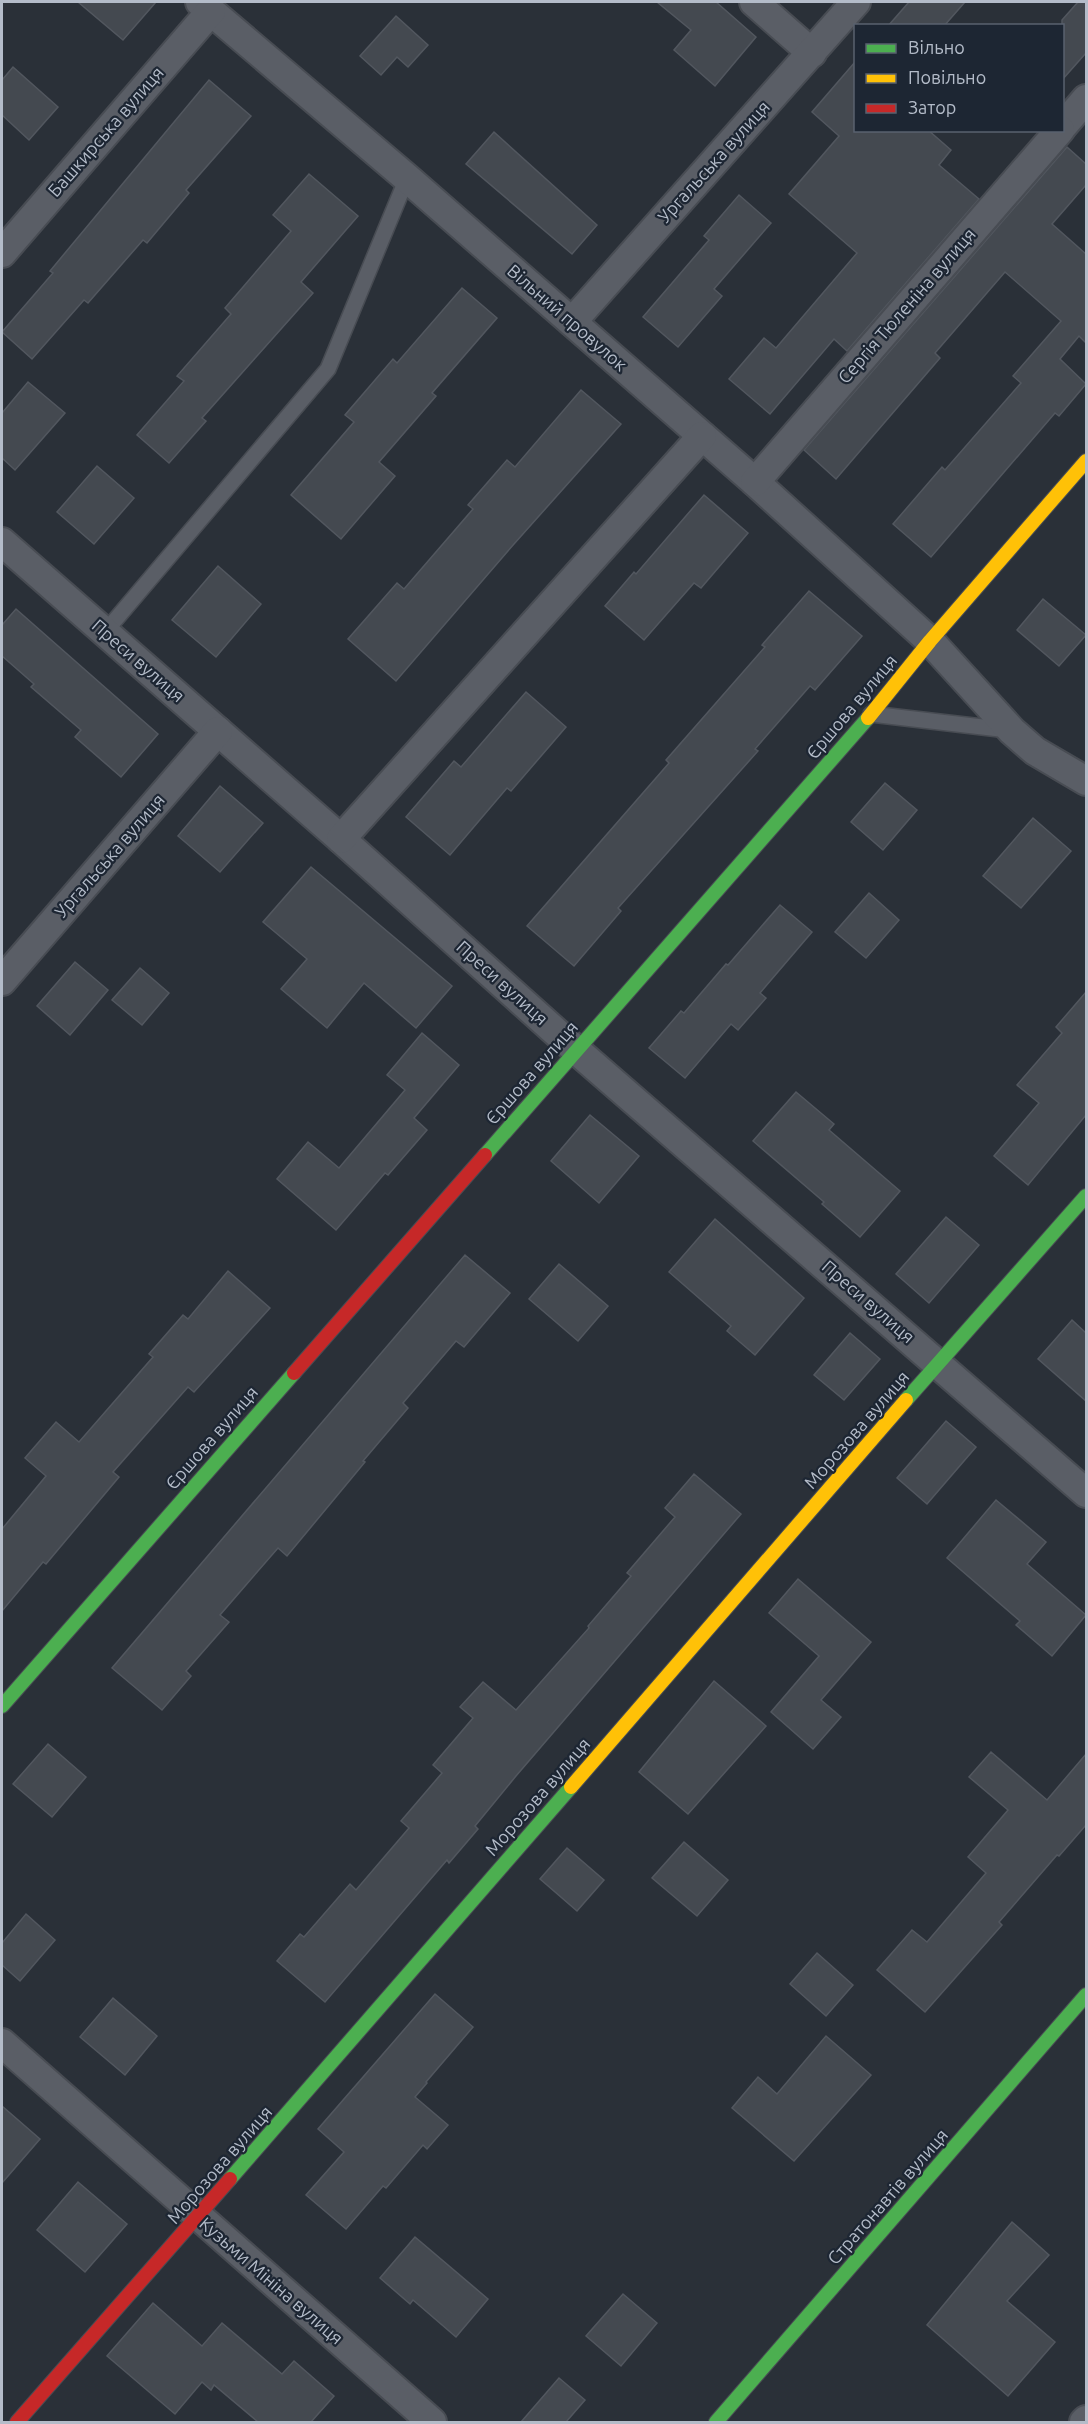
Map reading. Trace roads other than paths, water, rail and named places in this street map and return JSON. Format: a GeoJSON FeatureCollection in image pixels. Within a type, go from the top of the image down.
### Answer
{"type":"FeatureCollection","features":[{"type":"Feature","properties":{"kind":"street"},"geometry":{"type":"LineString","coordinates":[[754,2],[812,52]]}},
{"type":"Feature","properties":{"kind":"street","name":"Ургальська вулиця"},"geometry":{"type":"LineString","coordinates":[[572,322],[856,2]]}},
{"type":"Feature","properties":{"kind":"street","name":"Вільний провулок"},"geometry":{"type":"LineString","coordinates":[[205,6],[407,178],[754,482],[930,641],[1012,731],[1035,752],[1086,781]]}},
{"type":"Feature","properties":{"kind":"street","name":"Башкирська вулиця"},"geometry":{"type":"LineString","coordinates":[[2,253],[205,6]]}},
{"type":"Feature","properties":{"kind":"street","name":"Сергія Тюленіна вулиця"},"geometry":{"type":"LineString","coordinates":[[1064,125],[1086,99]]}},
{"type":"Feature","properties":{"kind":"street","name":"Сергія Тюленіна вулиця"},"geometry":{"type":"LineString","coordinates":[[754,482],[1058,132]]}},
{"type":"Feature","properties":{"kind":"street"},"geometry":{"type":"LineString","coordinates":[[340,839],[702,436]]}},
{"type":"Feature","properties":{"kind":"street","name":"Єршова вулиця"},"geometry":{"type":"LineString","coordinates":[[2,1706],[871,714],[930,641],[1086,461]]}},
{"type":"Feature","properties":{"kind":"street","name":"Преси вулиця"},"geometry":{"type":"LineString","coordinates":[[2,542],[576,1050],[1086,1493]]}},
{"type":"Feature","properties":{"kind":"street","name":"Ургальська вулиця"},"geometry":{"type":"LineString","coordinates":[[2,981],[218,731]]}},
{"type":"Feature","properties":{"kind":"street","name":"Морозова вулиця"},"geometry":{"type":"LineString","coordinates":[[18,2422],[1086,1196]]}},
{"type":"Feature","properties":{"kind":"street","name":"Стратонавтів вулиця"},"geometry":{"type":"LineString","coordinates":[[716,2422],[1086,1995]]}},
{"type":"Feature","properties":{"kind":"street","name":"Кузьми Мініна вулиця"},"geometry":{"type":"LineString","coordinates":[[2,2043],[432,2422]]}},
{"type":"Feature","properties":{"kind":"lane"},"geometry":{"type":"LineString","coordinates":[[105,632],[328,369],[407,178]]}},
{"type":"Feature","properties":{"kind":"lane"},"geometry":{"type":"LineString","coordinates":[[871,714],[1012,731]]}}]}
